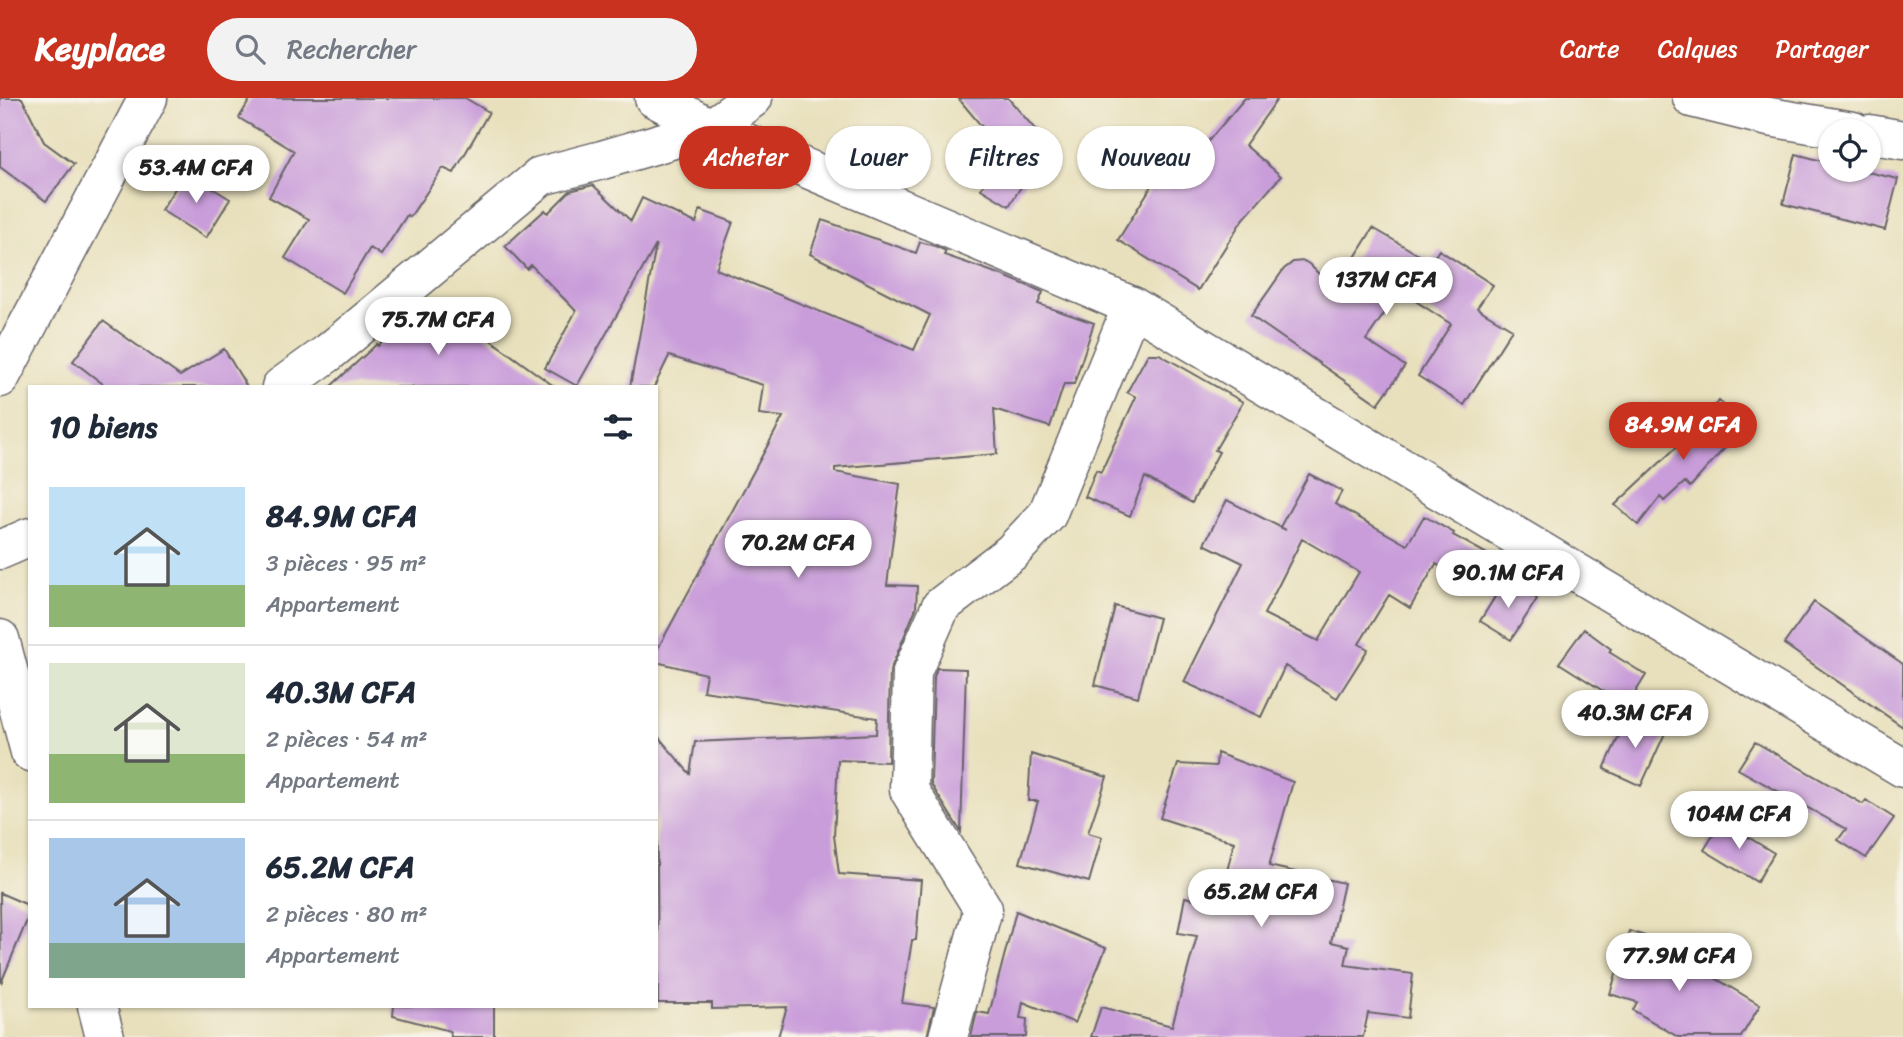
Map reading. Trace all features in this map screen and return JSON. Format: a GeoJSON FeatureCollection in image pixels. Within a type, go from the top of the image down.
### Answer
{"type":"FeatureCollection","features":[{"type":"Feature","properties":{"kind":"street"},"geometry":{"type":"LineString","coordinates":[[0,378],[148,98]]}},
{"type":"Feature","properties":{"kind":"street"},"geometry":{"type":"LineString","coordinates":[[654,98],[707,126]]}},
{"type":"Feature","properties":{"kind":"street"},"geometry":{"type":"LineString","coordinates":[[714,126],[753,98]]}},
{"type":"Feature","properties":{"kind":"street"},"geometry":{"type":"LineString","coordinates":[[1692,98],[1769,117],[1818,125]]}},
{"type":"Feature","properties":{"kind":"street"},"geometry":{"type":"LineString","coordinates":[[1881,136],[1903,140]]}},
{"type":"Feature","properties":{"kind":"street"},"geometry":{"type":"LineString","coordinates":[[284,385],[328,353],[541,176],[679,137]]}},
{"type":"Feature","properties":{"kind":"street"},"geometry":{"type":"LineString","coordinates":[[811,170],[1132,306],[1903,768]]}},
{"type":"Feature","properties":{"kind":"street"},"geometry":{"type":"LineString","coordinates":[[948,1037],[983,909],[909,790],[912,672],[941,606],[1012,552],[1047,515],[1132,306]]}},
{"type":"Feature","properties":{"kind":"street"},"geometry":{"type":"LineString","coordinates":[[0,550],[28,538]]}},
{"type":"Feature","properties":{"kind":"street"},"geometry":{"type":"LineString","coordinates":[[0,639],[28,744]]}},
{"type":"Feature","properties":{"kind":"street"},"geometry":{"type":"LineString","coordinates":[[98,1008],[105,1037]]}},
{"type":"Feature","properties":{"kind":"building"},"geometry":{"type":"Polygon","coordinates":[[[0,98],[22,98],[44,142],[74,164],[46,201],[0,167],[0,98]]]}},
{"type":"Feature","properties":{"kind":"building"},"geometry":{"type":"Polygon","coordinates":[[[251,98],[465,98],[489,112],[454,173],[443,168],[381,255],[370,248],[343,293],[285,258],[309,219],[269,197],[294,151],[239,118],[251,98]]]}},
{"type":"Feature","properties":{"kind":"building"},"geometry":{"type":"Polygon","coordinates":[[[958,98],[1008,98],[1032,126],[981,126],[958,98]]]}},
{"type":"Feature","properties":{"kind":"building"},"geometry":{"type":"Polygon","coordinates":[[[1245,98],[1278,98],[1245,145],[1281,176],[1241,222],[1198,290],[1118,240],[1150,189],[1215,189],[1215,133],[1245,98]]]}},
{"type":"Feature","properties":{"kind":"building"},"geometry":{"type":"Polygon","coordinates":[[[1796,154],[1818,160],[1818,182],[1881,182],[1881,175],[1898,179],[1885,230],[1783,204],[1796,154]]]}},
{"type":"Feature","properties":{"kind":"building"},"geometry":{"type":"Polygon","coordinates":[[[186,172],[230,199],[206,238],[161,210],[186,172]]]}},
{"type":"Feature","properties":{"kind":"building"},"geometry":{"type":"Polygon","coordinates":[[[593,185],[631,221],[642,198],[696,223],[700,210],[733,222],[716,269],[914,350],[930,315],[810,254],[822,220],[916,253],[920,242],[935,246],[946,251],[944,255],[1043,292],[1038,304],[1094,323],[1074,384],[1064,384],[1050,427],[994,409],[997,454],[835,468],[835,472],[900,484],[887,585],[917,586],[916,608],[890,671],[888,762],[838,760],[834,836],[839,874],[921,880],[916,940],[912,940],[902,1003],[934,1007],[927,1037],[778,1037],[787,1007],[712,1009],[712,1003],[658,1003],[658,736],[690,774],[695,742],[876,734],[877,718],[703,691],[706,674],[658,662],[658,648],[783,417],[759,414],[763,385],[669,356],[655,385],[630,385],[656,245],[578,385],[545,368],[576,311],[531,265],[527,269],[505,246],[545,210],[548,213],[570,191],[593,185]]]}},
{"type":"Feature","properties":{"kind":"building"},"geometry":{"type":"Polygon","coordinates":[[[981,189],[1020,189],[1009,206],[981,189]]]}},
{"type":"Feature","properties":{"kind":"building"},"geometry":{"type":"Polygon","coordinates":[[[1373,228],[1431,262],[1439,250],[1493,285],[1477,308],[1512,329],[1464,405],[1418,376],[1451,324],[1400,291],[1366,340],[1405,366],[1378,404],[1251,316],[1284,269],[1293,262],[1304,261],[1309,264],[1335,290],[1373,228]]]}},
{"type":"Feature","properties":{"kind":"building"},"geometry":{"type":"Polygon","coordinates":[[[434,299],[552,385],[332,385],[377,344],[378,346],[408,315],[425,301],[428,304],[434,299]]]}},
{"type":"Feature","properties":{"kind":"building"},"geometry":{"type":"Polygon","coordinates":[[[103,321],[180,376],[224,349],[246,385],[104,385],[73,361],[103,321]]]}},
{"type":"Feature","properties":{"kind":"building"},"geometry":{"type":"Polygon","coordinates":[[[1148,354],[1159,354],[1243,402],[1215,450],[1219,452],[1192,503],[1145,477],[1130,516],[1085,497],[1096,470],[1101,472],[1136,397],[1127,392],[1148,354]]]}},
{"type":"Feature","properties":{"kind":"building"},"geometry":{"type":"Polygon","coordinates":[[[1719,401],[1746,424],[1690,487],[1685,482],[1664,501],[1660,497],[1638,525],[1615,505],[1682,442],[1719,401]]]}},
{"type":"Feature","properties":{"kind":"building"},"geometry":{"type":"Polygon","coordinates":[[[1309,474],[1342,491],[1335,504],[1407,545],[1424,516],[1496,559],[1479,588],[1436,564],[1410,608],[1389,595],[1359,644],[1368,649],[1337,698],[1285,666],[1261,717],[1184,682],[1243,563],[1204,544],[1227,500],[1280,527],[1309,474]],[[1302,539],[1264,614],[1318,641],[1359,572],[1302,539]]]}},
{"type":"Feature","properties":{"kind":"building"},"geometry":{"type":"Polygon","coordinates":[[[1506,579],[1537,599],[1511,640],[1480,621],[1506,579]]]}},
{"type":"Feature","properties":{"kind":"building"},"geometry":{"type":"Polygon","coordinates":[[[1814,602],[1903,664],[1903,727],[1784,644],[1814,602]]]}},
{"type":"Feature","properties":{"kind":"building"},"geometry":{"type":"Polygon","coordinates":[[[1115,606],[1159,618],[1138,697],[1095,685],[1115,606]]]}},
{"type":"Feature","properties":{"kind":"building"},"geometry":{"type":"Polygon","coordinates":[[[1584,629],[1611,649],[1609,652],[1646,675],[1627,706],[1559,663],[1584,629]]]}},
{"type":"Feature","properties":{"kind":"building"},"geometry":{"type":"Polygon","coordinates":[[[937,668],[966,669],[961,832],[931,784],[934,677],[937,668]]]}},
{"type":"Feature","properties":{"kind":"building"},"geometry":{"type":"Polygon","coordinates":[[[1629,714],[1666,731],[1641,786],[1604,769],[1629,714]]]}},
{"type":"Feature","properties":{"kind":"building"},"geometry":{"type":"Polygon","coordinates":[[[1755,742],[1863,804],[1866,800],[1894,818],[1866,858],[1838,840],[1846,829],[1738,769],[1755,742]]]}},
{"type":"Feature","properties":{"kind":"building"},"geometry":{"type":"Polygon","coordinates":[[[1217,753],[1293,782],[1269,866],[1344,883],[1331,942],[1349,946],[1345,965],[1413,974],[1408,1018],[1368,1013],[1363,1037],[1091,1037],[1101,1007],[1172,1026],[1197,936],[1178,933],[1185,897],[1219,905],[1234,842],[1160,818],[1178,764],[1216,766],[1217,753]]]}},
{"type":"Feature","properties":{"kind":"building"},"geometry":{"type":"Polygon","coordinates":[[[1031,754],[1107,777],[1088,833],[1102,837],[1089,882],[1020,863],[1038,801],[1028,801],[1031,754]]]}},
{"type":"Feature","properties":{"kind":"building"},"geometry":{"type":"Polygon","coordinates":[[[1722,821],[1774,853],[1757,882],[1704,850],[1722,821]]]}},
{"type":"Feature","properties":{"kind":"building"},"geometry":{"type":"Polygon","coordinates":[[[0,893],[28,905],[28,918],[1,983],[0,893]]]}},
{"type":"Feature","properties":{"kind":"building"},"geometry":{"type":"Polygon","coordinates":[[[1016,911],[1106,948],[1075,1023],[1023,1002],[1020,1018],[1027,1019],[1026,1037],[971,1037],[977,1012],[989,1014],[1016,911]]]}},
{"type":"Feature","properties":{"kind":"building"},"geometry":{"type":"Polygon","coordinates":[[[1629,931],[1645,936],[1760,1005],[1741,1037],[1678,1037],[1633,1010],[1637,1002],[1610,994],[1629,931]]]}},
{"type":"Feature","properties":{"kind":"building"},"geometry":{"type":"Polygon","coordinates":[[[394,1008],[494,1008],[494,1037],[451,1037],[450,1031],[393,1016],[394,1008]]]}}]}
